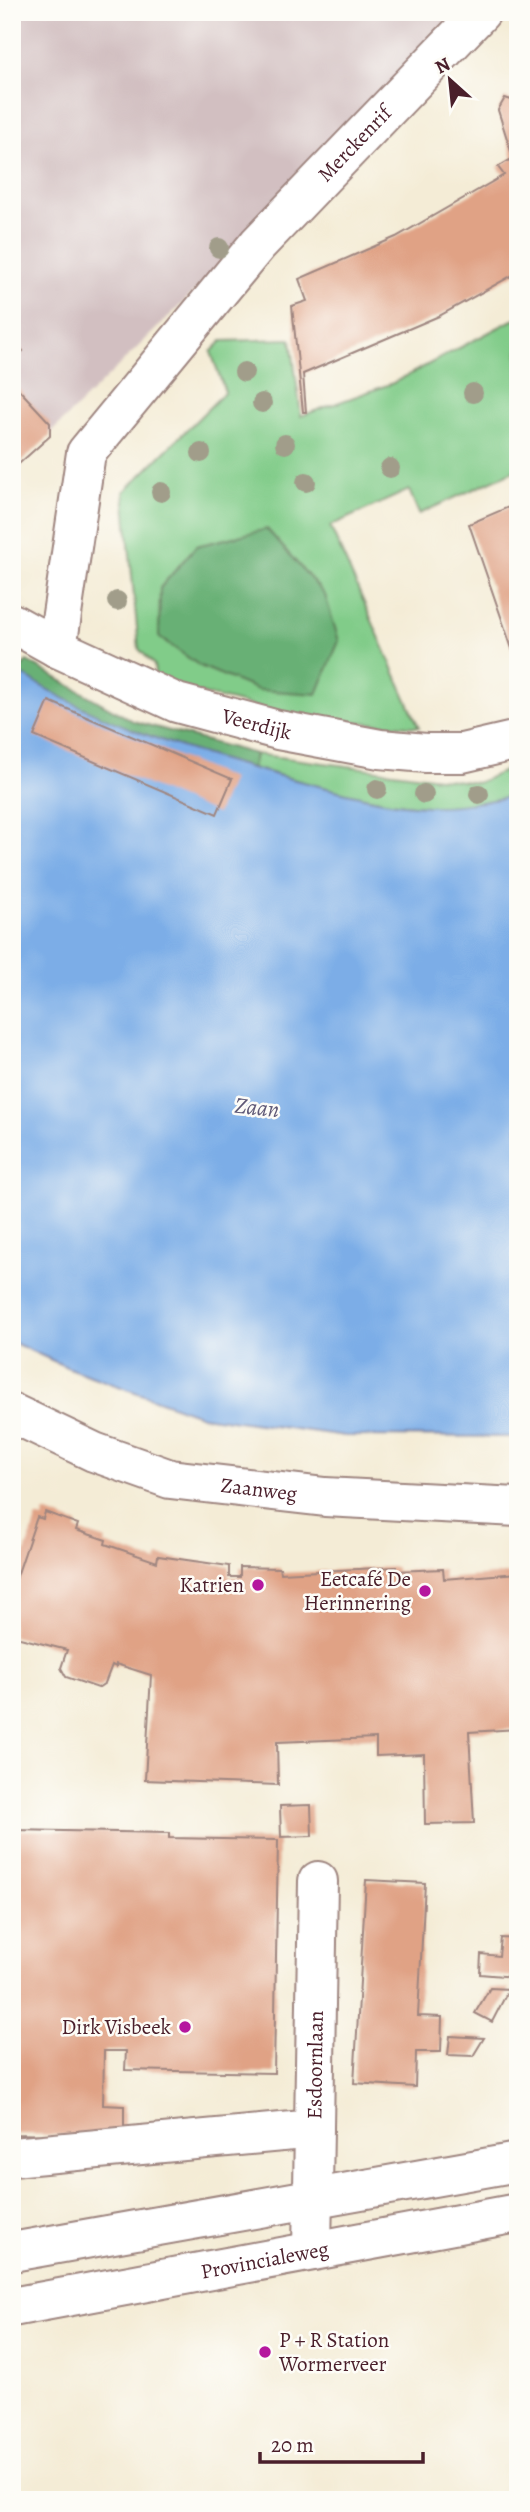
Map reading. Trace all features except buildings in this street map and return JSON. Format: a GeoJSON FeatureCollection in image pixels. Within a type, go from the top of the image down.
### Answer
{"type":"FeatureCollection","features":[{"type":"Feature","properties":{"kind":"street","name":"Merckenrif"},"geometry":{"type":"LineString","coordinates":[[57,648],[86,453],[258,244],[481,12]]}},
{"type":"Feature","properties":{"kind":"street","name":"Veerdijk"},"geometry":{"type":"LineString","coordinates":[[12,623],[57,648],[177,703],[331,741],[380,749],[462,753],[518,740]]}},
{"type":"Feature","properties":{"kind":"street","name":"Zaanweg"},"geometry":{"type":"LineString","coordinates":[[12,1413],[94,1452],[170,1479],[325,1497],[518,1507]]}},
{"type":"Feature","properties":{"kind":"street","name":"Esdoornlaan"},"geometry":{"type":"LineString","coordinates":[[312,2251],[318,1881]]}},
{"type":"Feature","properties":{"kind":"street"},"geometry":{"type":"LineString","coordinates":[[12,2157],[314,2129]]}},
{"type":"Feature","properties":{"kind":"street"},"geometry":{"type":"LineString","coordinates":[[12,2252],[313,2196],[518,2162]]}},
{"type":"Feature","properties":{"kind":"street","name":"Provincialeweg"},"geometry":{"type":"LineString","coordinates":[[12,2307],[518,2213]]}},
{"type":"Feature","properties":{"kind":"shaded area"},"geometry":{"type":"Polygon","coordinates":[[[12,12],[478,12],[12,471],[12,12]]]}},
{"type":"Feature","properties":{"kind":"green space"},"geometry":{"type":"Polygon","coordinates":[[[518,317],[518,469],[419,514],[409,490],[330,526],[419,727],[296,717],[156,682],[154,665],[139,649],[124,492],[225,392],[211,352],[222,341],[291,339],[301,416],[393,383],[518,317]]]}},
{"type":"Feature","properties":{"kind":"green space"},"geometry":{"type":"Polygon","coordinates":[[[267,529],[325,595],[339,641],[317,694],[258,690],[200,666],[159,637],[160,588],[196,546],[267,529]]]}},
{"type":"Feature","properties":{"kind":"green space"},"geometry":{"type":"Polygon","coordinates":[[[27,661],[133,721],[255,754],[252,768],[130,730],[72,704],[18,672],[27,661]]]}},
{"type":"Feature","properties":{"kind":"green space"},"geometry":{"type":"Polygon","coordinates":[[[255,754],[477,783],[518,765],[518,795],[449,806],[404,804],[338,791],[252,768],[255,754]]]}},
{"type":"Feature","properties":{"kind":"water","name":"Zaan"},"geometry":{"type":"Polygon","coordinates":[[[12,668],[80,707],[116,723],[190,750],[334,790],[381,801],[428,806],[462,805],[518,795],[518,1437],[345,1436],[202,1416],[71,1369],[12,1342],[12,668]]]}},
{"type":"Feature","properties":{"kind":"place","name":"Katrien"},"geometry":{"type":"Point","coordinates":[258,1585]}},
{"type":"Feature","properties":{"kind":"place","name":"Eetcafé De Herinnering"},"geometry":{"type":"Point","coordinates":[425,1591]}},
{"type":"Feature","properties":{"kind":"place","name":"Dirk Visbeek"},"geometry":{"type":"Point","coordinates":[185,2027]}},
{"type":"Feature","properties":{"kind":"place","name":"P + R Station Wormerveer"},"geometry":{"type":"Point","coordinates":[265,2352]}}]}
